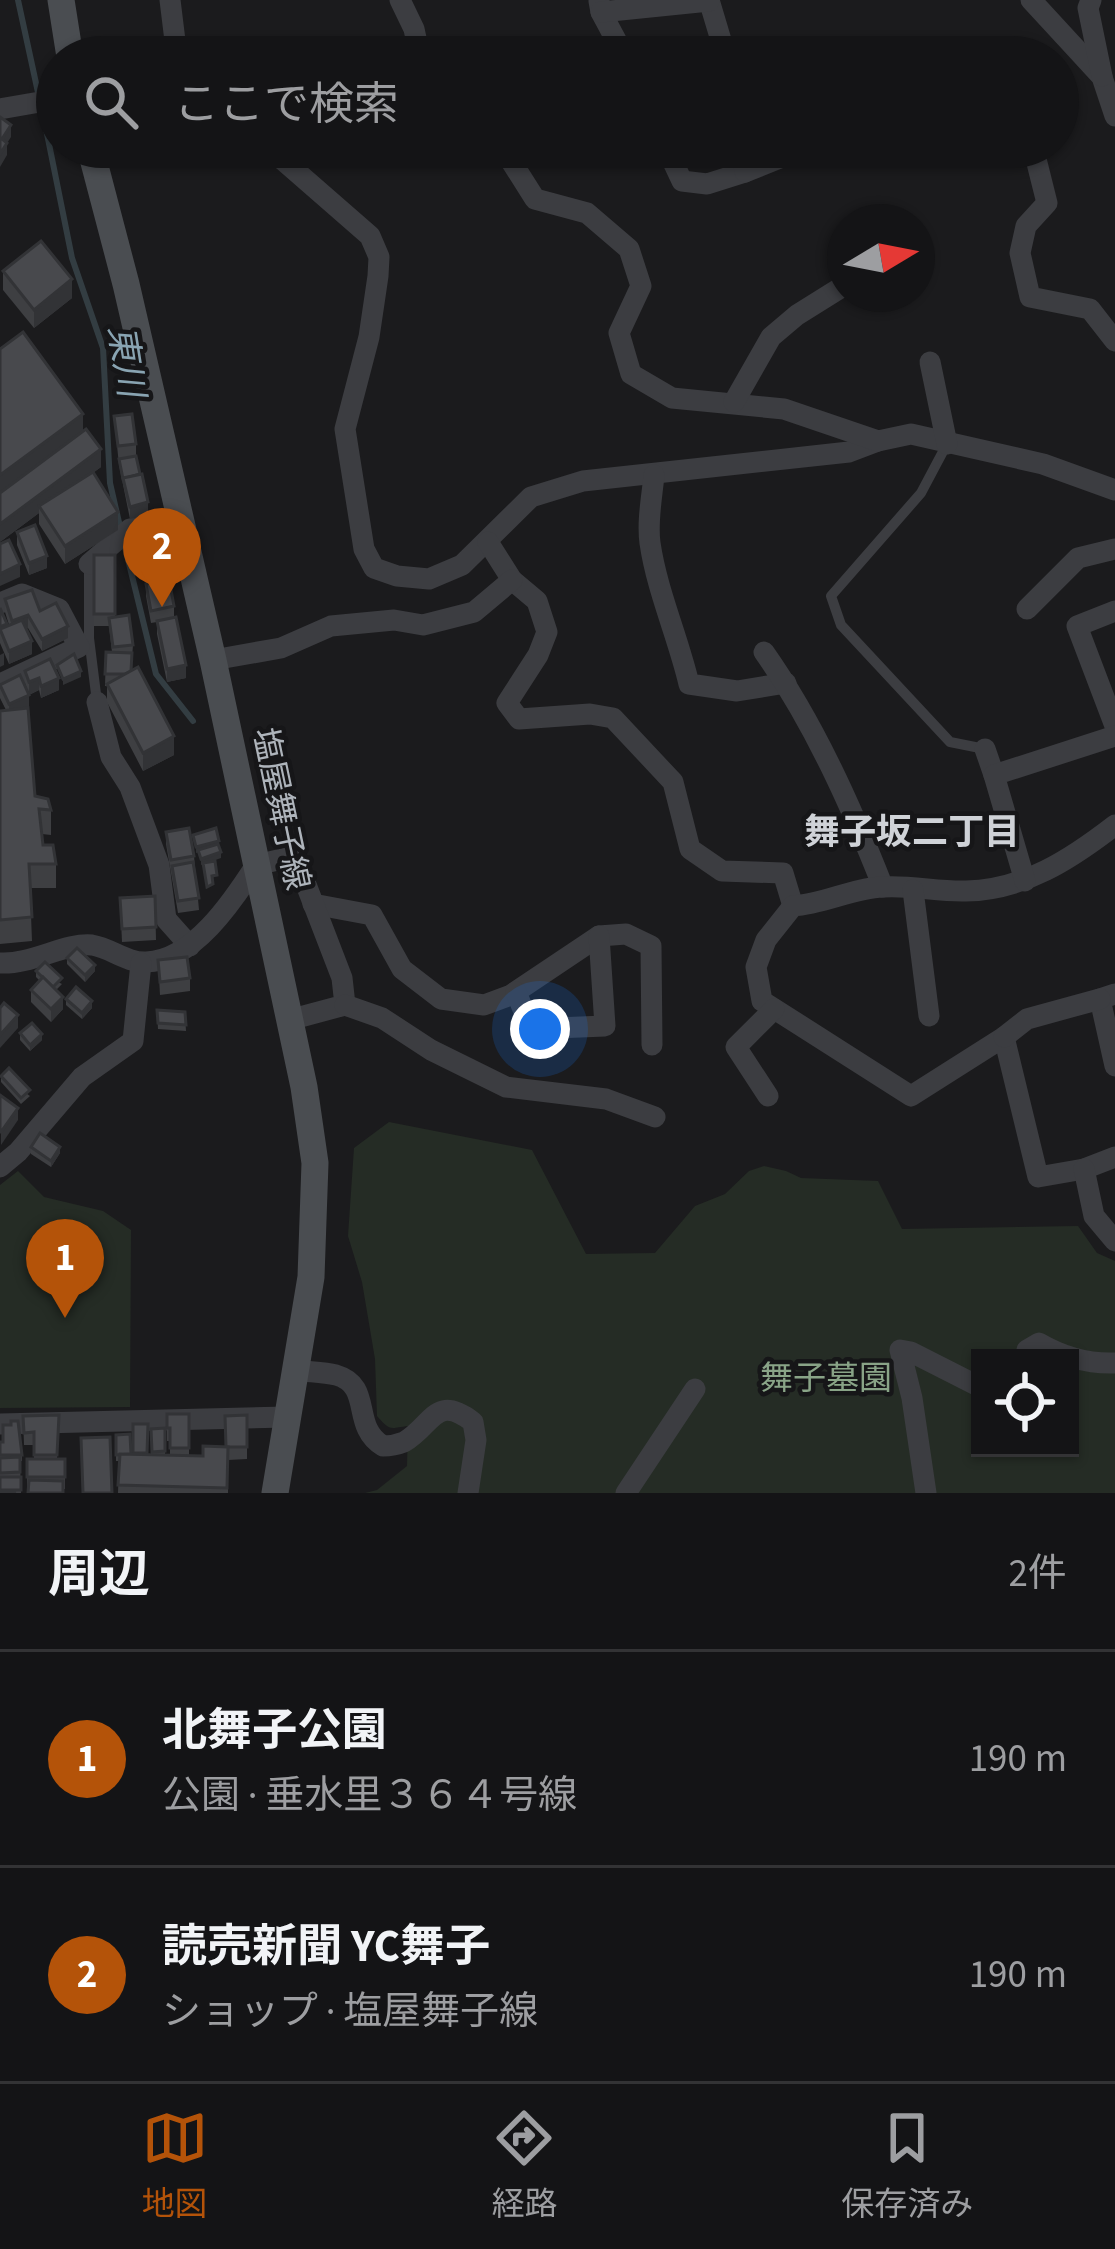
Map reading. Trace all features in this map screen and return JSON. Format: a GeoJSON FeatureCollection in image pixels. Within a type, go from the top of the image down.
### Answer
{"type":"FeatureCollection","features":[{"type":"Feature","properties":{"kind":"street"},"geometry":{"type":"LineString","coordinates":[[61,0],[67,36]]}},
{"type":"Feature","properties":{"kind":"street"},"geometry":{"type":"LineString","coordinates":[[170,0],[174,36]]}},
{"type":"Feature","properties":{"kind":"street"},"geometry":{"type":"LineString","coordinates":[[400,0],[415,36]]}},
{"type":"Feature","properties":{"kind":"street"},"geometry":{"type":"LineString","coordinates":[[1031,0],[1064,36]]}},
{"type":"Feature","properties":{"kind":"street"},"geometry":{"type":"LineString","coordinates":[[1091,0],[1088,8],[1102,77],[1115,116]]}},
{"type":"Feature","properties":{"kind":"street"},"geometry":{"type":"LineString","coordinates":[[615,36],[600,6],[709,1],[720,36]]}},
{"type":"Feature","properties":{"kind":"street"},"geometry":{"type":"LineString","coordinates":[[1079,52],[1102,77]]}},
{"type":"Feature","properties":{"kind":"street","name":"塩屋舞子線"},"geometry":{"type":"LineString","coordinates":[[96,168],[213,660],[304,1087],[315,1163],[310,1277],[275,1493]]}},
{"type":"Feature","properties":{"kind":"street"},"geometry":{"type":"LineString","coordinates":[[292,168],[370,236],[379,257],[369,337],[345,429],[364,549],[374,568],[429,579],[462,565],[531,497],[583,481],[849,452],[911,434],[1043,464],[1115,490]]}},
{"type":"Feature","properties":{"kind":"street"},"geometry":{"type":"LineString","coordinates":[[515,168],[535,199],[587,213],[629,249],[641,286],[620,333],[631,374],[672,398],[784,409],[878,441]]}},
{"type":"Feature","properties":{"kind":"street"},"geometry":{"type":"LineString","coordinates":[[676,168],[682,182],[707,184],[755,168]]}},
{"type":"Feature","properties":{"kind":"street"},"geometry":{"type":"LineString","coordinates":[[745,168],[745,172]]}},
{"type":"Feature","properties":{"kind":"street"},"geometry":{"type":"LineString","coordinates":[[1038,168],[1047,203],[1026,226],[1020,253],[1030,297],[1090,309],[1115,341]]}},
{"type":"Feature","properties":{"kind":"street"},"geometry":{"type":"LineString","coordinates":[[734,402],[771,337],[827,296]]}},
{"type":"Feature","properties":{"kind":"street"},"geometry":{"type":"LineString","coordinates":[[930,362],[947,444]]}},
{"type":"Feature","properties":{"kind":"street"},"geometry":{"type":"LineString","coordinates":[[654,475],[652,554],[689,684],[737,691],[786,683]]}},
{"type":"Feature","properties":{"kind":"street"},"geometry":{"type":"LineString","coordinates":[[89,564],[123,535],[179,519]]}},
{"type":"Feature","properties":{"kind":"street"},"geometry":{"type":"LineString","coordinates":[[488,542],[512,580],[537,601],[547,632],[507,704],[520,719],[590,714],[613,718],[673,782],[689,849],[722,871],[783,873],[793,906]]}},
{"type":"Feature","properties":{"kind":"street"},"geometry":{"type":"LineString","coordinates":[[1027,609],[1078,558],[1115,549]]}},
{"type":"Feature","properties":{"kind":"street"},"geometry":{"type":"LineString","coordinates":[[213,660],[281,648],[331,626],[394,620],[423,625],[474,612],[512,580]]}},
{"type":"Feature","properties":{"kind":"street"},"geometry":{"type":"LineString","coordinates":[[0,603],[22,594],[58,609],[79,647],[0,684]]}},
{"type":"Feature","properties":{"kind":"street"},"geometry":{"type":"LineString","coordinates":[[1115,611],[1077,626],[1115,726]]}},
{"type":"Feature","properties":{"kind":"street"},"geometry":{"type":"LineString","coordinates":[[764,652],[786,683],[857,820],[883,886]]}},
{"type":"Feature","properties":{"kind":"street"},"geometry":{"type":"LineString","coordinates":[[97,702],[110,757],[130,787],[159,865],[166,919],[190,946]]}},
{"type":"Feature","properties":{"kind":"street"},"geometry":{"type":"LineString","coordinates":[[994,775],[1115,736]]}},
{"type":"Feature","properties":{"kind":"street"},"geometry":{"type":"LineString","coordinates":[[986,749],[1025,881]]}},
{"type":"Feature","properties":{"kind":"street"},"geometry":{"type":"LineString","coordinates":[[1115,825],[1074,856],[1025,881],[971,892],[883,886],[793,906],[766,940],[756,967],[762,1001],[910,1096],[1028,1019],[1107,997],[1115,1066]]}},
{"type":"Feature","properties":{"kind":"street"},"geometry":{"type":"LineString","coordinates":[[0,963],[91,945],[141,963],[164,960],[190,946],[231,904],[256,866],[295,856],[342,978],[345,1005]]}},
{"type":"Feature","properties":{"kind":"street"},"geometry":{"type":"LineString","coordinates":[[913,890],[929,1016]]}},
{"type":"Feature","properties":{"kind":"street"},"geometry":{"type":"LineString","coordinates":[[313,904],[372,915],[401,969],[441,999],[484,1005],[516,992],[599,936],[626,934],[651,946],[652,1045]]}},
{"type":"Feature","properties":{"kind":"street"},"geometry":{"type":"LineString","coordinates":[[516,992],[531,1029],[605,1026],[599,936]]}},
{"type":"Feature","properties":{"kind":"street"},"geometry":{"type":"LineString","coordinates":[[0,1167],[82,1077],[133,1041],[141,963]]}},
{"type":"Feature","properties":{"kind":"street"},"geometry":{"type":"LineString","coordinates":[[289,1020],[345,1005],[382,1018],[430,1050],[506,1088],[606,1099],[655,1117]]}},
{"type":"Feature","properties":{"kind":"street"},"geometry":{"type":"LineString","coordinates":[[768,1096],[736,1047],[774,1009]]}},
{"type":"Feature","properties":{"kind":"street"},"geometry":{"type":"LineString","coordinates":[[1004,1037],[1038,1177],[1084,1169],[1115,1157]]}},
{"type":"Feature","properties":{"kind":"street"},"geometry":{"type":"LineString","coordinates":[[1084,1169],[1094,1216],[1115,1241]]}},
{"type":"Feature","properties":{"kind":"street"},"geometry":{"type":"LineString","coordinates":[[926,1493],[900,1350],[971,1382]]}},
{"type":"Feature","properties":{"kind":"street"},"geometry":{"type":"LineString","coordinates":[[1079,1360],[1115,1363]]}},
{"type":"Feature","properties":{"kind":"street"},"geometry":{"type":"LineString","coordinates":[[295,1370],[340,1376],[355,1386],[364,1426],[383,1447],[402,1444],[440,1410],[457,1410],[473,1421],[476,1440],[467,1493]]}},
{"type":"Feature","properties":{"kind":"street"},"geometry":{"type":"LineString","coordinates":[[626,1493],[695,1389]]}},
{"type":"Feature","properties":{"kind":"street"},"geometry":{"type":"LineString","coordinates":[[0,1424],[286,1417]]}},
{"type":"Feature","properties":{"kind":"lane"},"geometry":{"type":"LineString","coordinates":[[947,444],[921,494],[831,596],[842,625],[950,742],[986,749]]}},
{"type":"Feature","properties":{"kind":"lane"},"geometry":{"type":"LineString","coordinates":[[89,564],[89,638],[97,702]]}},
{"type":"Feature","properties":{"kind":"green space","name":"舞子墓園"},"geometry":{"type":"Polygon","coordinates":[[[389,1122],[532,1150],[586,1254],[655,1253],[695,1206],[725,1194],[749,1171],[764,1166],[801,1178],[878,1181],[902,1229],[1078,1226],[1097,1253],[1115,1261],[1115,1493],[365,1493],[377,1490],[407,1466],[408,1426],[391,1428],[377,1416],[375,1359],[362,1282],[348,1236],[354,1148],[389,1122]]]}},
{"type":"Feature","properties":{"kind":"green space"},"geometry":{"type":"Polygon","coordinates":[[[18,1171],[44,1197],[103,1211],[131,1230],[130,1407],[0,1408],[0,1185],[18,1171]]]}},
{"type":"Feature","properties":{"kind":"building"},"geometry":{"type":"Polygon","coordinates":[[[0,117],[11,125],[0,154],[0,117]]]}},
{"type":"Feature","properties":{"kind":"building"},"geometry":{"type":"Polygon","coordinates":[[[41,241],[72,279],[34,310],[3,271],[41,241]]]}},
{"type":"Feature","properties":{"kind":"building"},"geometry":{"type":"Polygon","coordinates":[[[23,332],[83,414],[0,475],[0,349],[23,332]]]}},
{"type":"Feature","properties":{"kind":"building"},"geometry":{"type":"Polygon","coordinates":[[[132,414],[136,444],[118,446],[114,416],[132,414]]]}},
{"type":"Feature","properties":{"kind":"building"},"geometry":{"type":"Polygon","coordinates":[[[86,429],[101,449],[0,524],[0,493],[86,429]]]}},
{"type":"Feature","properties":{"kind":"building"},"geometry":{"type":"Polygon","coordinates":[[[136,456],[140,474],[123,479],[119,459],[136,456]]]}},
{"type":"Feature","properties":{"kind":"building"},"geometry":{"type":"Polygon","coordinates":[[[93,472],[118,512],[65,546],[39,506],[93,472]]]}},
{"type":"Feature","properties":{"kind":"building"},"geometry":{"type":"Polygon","coordinates":[[[142,474],[148,502],[130,507],[123,478],[142,474]]]}},
{"type":"Feature","properties":{"kind":"building"},"geometry":{"type":"Polygon","coordinates":[[[157,518],[162,548],[140,552],[134,523],[157,518]]]}},
{"type":"Feature","properties":{"kind":"building"},"geometry":{"type":"Polygon","coordinates":[[[35,525],[47,556],[29,563],[17,532],[35,525]]]}},
{"type":"Feature","properties":{"kind":"building"},"geometry":{"type":"Polygon","coordinates":[[[9,540],[20,564],[0,574],[0,544],[9,540]]]}},
{"type":"Feature","properties":{"kind":"building"},"geometry":{"type":"Polygon","coordinates":[[[94,555],[115,555],[115,614],[94,614],[94,555]]]}},
{"type":"Feature","properties":{"kind":"building"},"geometry":{"type":"Polygon","coordinates":[[[169,579],[174,606],[151,611],[146,584],[169,579]]]}},
{"type":"Feature","properties":{"kind":"building"},"geometry":{"type":"Polygon","coordinates":[[[32,590],[40,611],[56,603],[68,626],[42,639],[28,615],[12,621],[5,599],[32,590]]]}},
{"type":"Feature","properties":{"kind":"building"},"geometry":{"type":"Polygon","coordinates":[[[129,615],[133,645],[113,647],[109,618],[129,615]]]}},
{"type":"Feature","properties":{"kind":"building"},"geometry":{"type":"Polygon","coordinates":[[[176,617],[186,665],[167,669],[157,621],[176,617]]]}},
{"type":"Feature","properties":{"kind":"building"},"geometry":{"type":"Polygon","coordinates":[[[22,620],[32,641],[9,651],[0,629],[22,620]]]}},
{"type":"Feature","properties":{"kind":"building"},"geometry":{"type":"Polygon","coordinates":[[[106,652],[132,653],[131,671],[105,674],[106,652]]]}},
{"type":"Feature","properties":{"kind":"building"},"geometry":{"type":"Polygon","coordinates":[[[74,654],[81,671],[63,679],[57,665],[74,654]]]}},
{"type":"Feature","properties":{"kind":"building"},"geometry":{"type":"Polygon","coordinates":[[[50,659],[59,678],[41,686],[39,678],[29,682],[25,671],[50,659]]]}},
{"type":"Feature","properties":{"kind":"building"},"geometry":{"type":"Polygon","coordinates":[[[138,667],[174,736],[143,753],[107,684],[138,667]]]}},
{"type":"Feature","properties":{"kind":"building"},"geometry":{"type":"Polygon","coordinates":[[[20,675],[29,695],[9,704],[0,685],[20,675]]]}},
{"type":"Feature","properties":{"kind":"building"},"geometry":{"type":"Polygon","coordinates":[[[28,708],[35,796],[48,799],[51,810],[39,809],[43,845],[53,845],[56,864],[29,864],[32,917],[0,920],[0,711],[28,708]]]}},
{"type":"Feature","properties":{"kind":"building"},"geometry":{"type":"Polygon","coordinates":[[[189,828],[194,856],[171,860],[166,832],[189,828]]]}},
{"type":"Feature","properties":{"kind":"building"},"geometry":{"type":"Polygon","coordinates":[[[216,828],[219,841],[196,847],[193,835],[216,828]]]}},
{"type":"Feature","properties":{"kind":"building"},"geometry":{"type":"Polygon","coordinates":[[[218,844],[221,852],[201,859],[198,850],[218,844]]]}},
{"type":"Feature","properties":{"kind":"building"},"geometry":{"type":"Polygon","coordinates":[[[215,861],[217,875],[207,887],[203,863],[215,861]]]}},
{"type":"Feature","properties":{"kind":"building"},"geometry":{"type":"Polygon","coordinates":[[[193,862],[199,898],[178,901],[172,866],[193,862]]]}},
{"type":"Feature","properties":{"kind":"building"},"geometry":{"type":"Polygon","coordinates":[[[155,896],[156,927],[122,929],[120,898],[155,896]]]}},
{"type":"Feature","properties":{"kind":"building"},"geometry":{"type":"Polygon","coordinates":[[[77,948],[95,965],[85,975],[67,958],[77,948]]]}},
{"type":"Feature","properties":{"kind":"building"},"geometry":{"type":"Polygon","coordinates":[[[187,957],[190,978],[160,982],[158,960],[187,957]]]}},
{"type":"Feature","properties":{"kind":"building"},"geometry":{"type":"Polygon","coordinates":[[[45,962],[62,978],[53,987],[36,971],[45,962]]]}},
{"type":"Feature","properties":{"kind":"building"},"geometry":{"type":"Polygon","coordinates":[[[43,977],[63,997],[51,1009],[31,990],[43,977]]]}},
{"type":"Feature","properties":{"kind":"building"},"geometry":{"type":"Polygon","coordinates":[[[76,987],[92,1001],[82,1013],[66,999],[76,987]]]}},
{"type":"Feature","properties":{"kind":"building"},"geometry":{"type":"Polygon","coordinates":[[[4,1003],[18,1015],[0,1035],[0,1008],[4,1003]]]}},
{"type":"Feature","properties":{"kind":"building"},"geometry":{"type":"Polygon","coordinates":[[[157,1010],[185,1012],[186,1025],[158,1023],[157,1010]]]}},
{"type":"Feature","properties":{"kind":"building"},"geometry":{"type":"Polygon","coordinates":[[[32,1023],[42,1034],[30,1045],[20,1033],[32,1023]]]}},
{"type":"Feature","properties":{"kind":"building"},"geometry":{"type":"Polygon","coordinates":[[[9,1068],[30,1090],[21,1098],[1,1076],[9,1068]]]}},
{"type":"Feature","properties":{"kind":"building"},"geometry":{"type":"Polygon","coordinates":[[[0,1095],[18,1108],[1,1132],[0,1131],[0,1095]]]}},
{"type":"Feature","properties":{"kind":"building"},"geometry":{"type":"Polygon","coordinates":[[[40,1133],[60,1147],[51,1161],[31,1147],[40,1133]]]}},
{"type":"Feature","properties":{"kind":"building"},"geometry":{"type":"Polygon","coordinates":[[[167,1414],[189,1414],[189,1448],[170,1448],[167,1414]]]}},
{"type":"Feature","properties":{"kind":"building"},"geometry":{"type":"Polygon","coordinates":[[[59,1415],[57,1455],[34,1455],[34,1432],[24,1433],[23,1416],[59,1415]]]}},
{"type":"Feature","properties":{"kind":"building"},"geometry":{"type":"Polygon","coordinates":[[[247,1415],[247,1447],[226,1447],[225,1416],[247,1415]]]}},
{"type":"Feature","properties":{"kind":"building"},"geometry":{"type":"Polygon","coordinates":[[[18,1421],[22,1455],[0,1455],[3,1425],[18,1421]]]}},
{"type":"Feature","properties":{"kind":"building"},"geometry":{"type":"Polygon","coordinates":[[[133,1424],[148,1424],[147,1453],[133,1453],[133,1424]]]}},
{"type":"Feature","properties":{"kind":"building"},"geometry":{"type":"Polygon","coordinates":[[[165,1428],[165,1451],[152,1452],[151,1429],[165,1428]]]}},
{"type":"Feature","properties":{"kind":"building"},"geometry":{"type":"Polygon","coordinates":[[[130,1434],[131,1454],[116,1455],[116,1435],[130,1434]]]}},
{"type":"Feature","properties":{"kind":"building"},"geometry":{"type":"Polygon","coordinates":[[[110,1437],[112,1493],[83,1493],[81,1438],[110,1437]]]}},
{"type":"Feature","properties":{"kind":"building"},"geometry":{"type":"Polygon","coordinates":[[[203,1446],[228,1447],[227,1488],[118,1485],[120,1454],[203,1456],[203,1446]]]}},
{"type":"Feature","properties":{"kind":"building"},"geometry":{"type":"Polygon","coordinates":[[[20,1457],[20,1472],[0,1473],[0,1458],[20,1457]]]}},
{"type":"Feature","properties":{"kind":"building"},"geometry":{"type":"Polygon","coordinates":[[[27,1459],[65,1459],[65,1477],[27,1477],[27,1459]]]}},
{"type":"Feature","properties":{"kind":"building"},"geometry":{"type":"Polygon","coordinates":[[[0,1477],[21,1477],[21,1490],[0,1493],[0,1477]]]}},
{"type":"Feature","properties":{"kind":"building"},"geometry":{"type":"Polygon","coordinates":[[[29,1480],[63,1481],[63,1493],[28,1493],[29,1480]]]}},
{"type":"Feature","properties":{"kind":"waterway","name":"東川"},"geometry":{"type":"LineString","coordinates":[[18,0],[36,83]]}},
{"type":"Feature","properties":{"kind":"waterway","name":"東川"},"geometry":{"type":"LineString","coordinates":[[54,168],[72,258],[103,348],[110,483],[121,531]]}},
{"type":"Feature","properties":{"kind":"waterway","name":"東川"},"geometry":{"type":"LineString","coordinates":[[124,543],[156,674],[193,721]]}},
{"type":"Feature","properties":{"kind":"place","name":"読売新聞 YC舞子"},"geometry":{"type":"Point","coordinates":[162,607]}},
{"type":"Feature","properties":{"kind":"place","name":"北舞子公園"},"geometry":{"type":"Point","coordinates":[65,1318]}},
{"type":"Feature","properties":{"kind":"district","name":"舞子坂二丁目"},"geometry":{"type":"Point","coordinates":[912,832]}}]}
